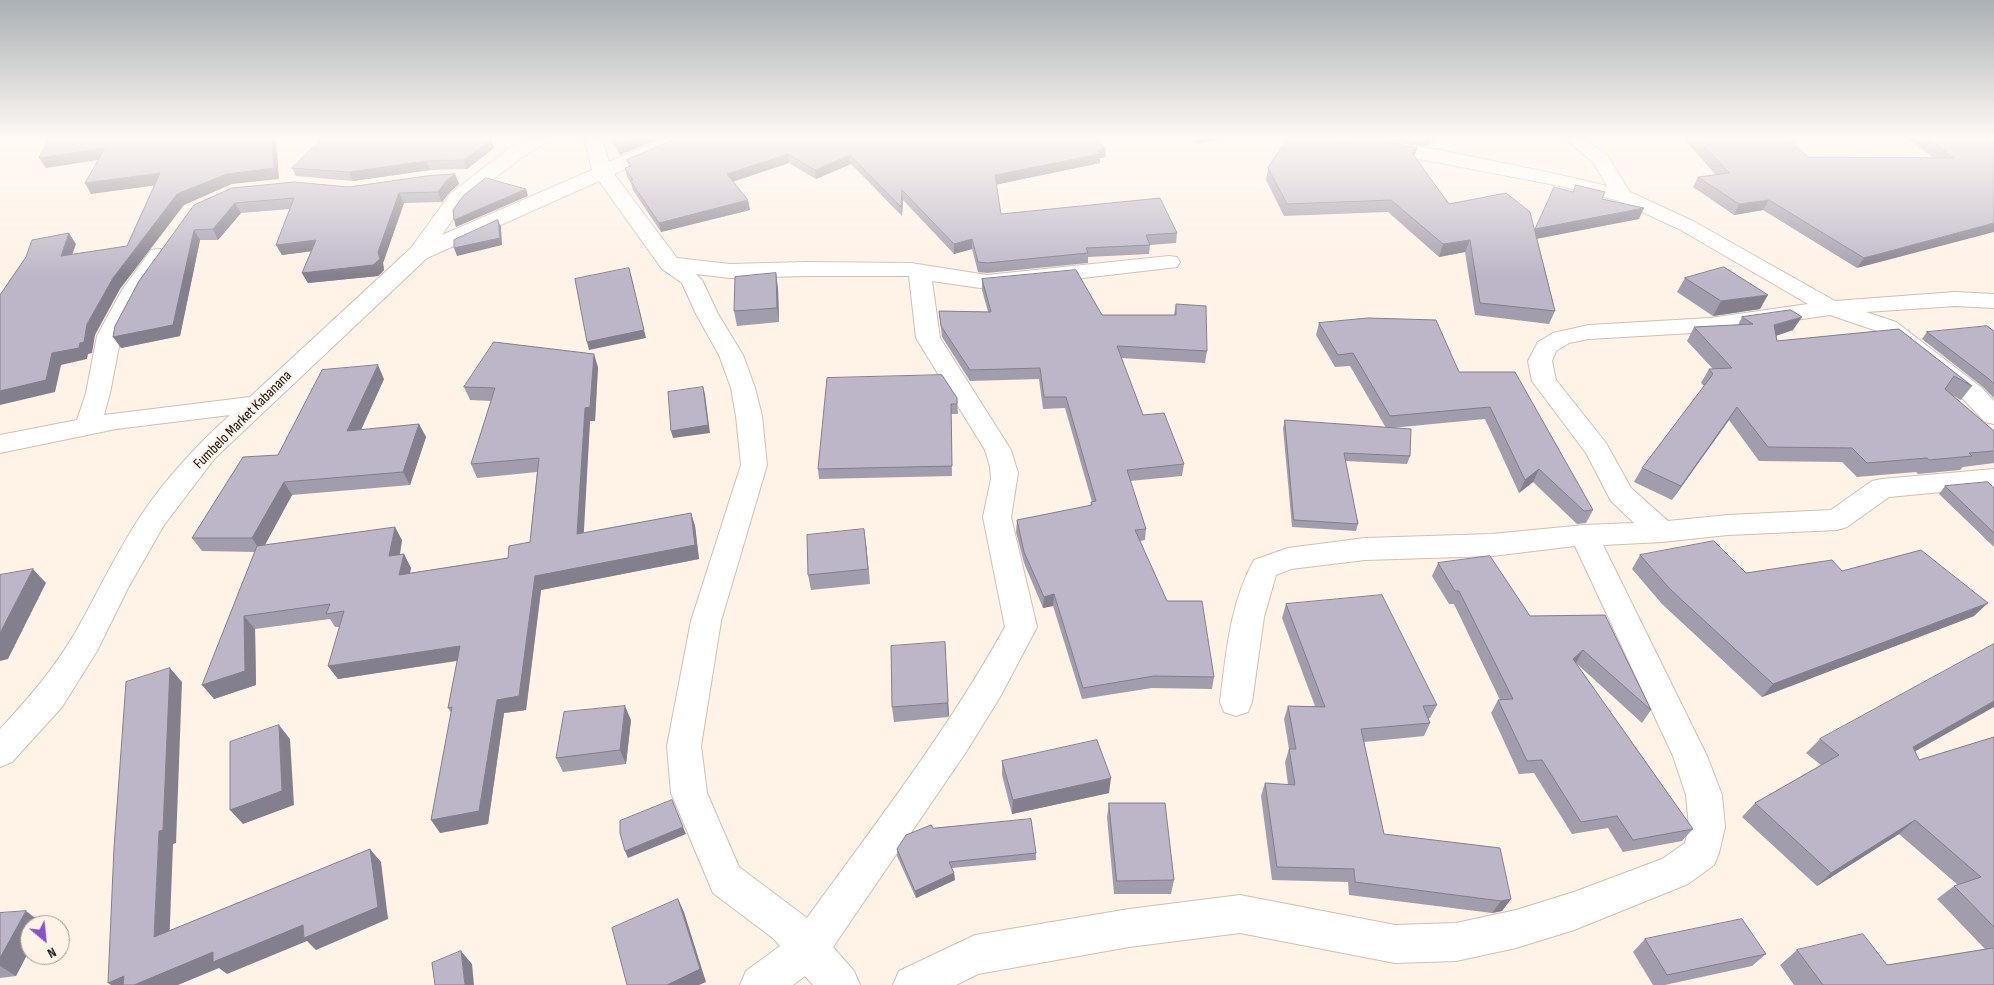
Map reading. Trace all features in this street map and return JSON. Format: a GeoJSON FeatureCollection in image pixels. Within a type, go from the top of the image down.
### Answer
{"type":"FeatureCollection","features":[{"type":"Feature","properties":{"kind":"street","name":"Fumbelo Market Kabanana"},"geometry":{"type":"LineString","coordinates":[[0,752],[50,697],[86,642],[114,586],[154,518],[206,452],[419,253],[458,197],[475,184]]}},
{"type":"Feature","properties":{"kind":"street"},"geometry":{"type":"LineString","coordinates":[[419,253],[575,184]]}},
{"type":"Feature","properties":{"kind":"street"},"geometry":{"type":"LineString","coordinates":[[611,184],[670,264],[691,280],[707,314],[731,355],[743,388],[749,416],[754,465],[706,621],[684,746],[689,793],[726,880],[788,926],[840,985]]}},
{"type":"Feature","properties":{"kind":"street"},"geometry":{"type":"LineString","coordinates":[[1576,184],[1623,196],[1686,225],[1831,308],[1888,328],[1973,394],[1994,416]]}},
{"type":"Feature","properties":{"kind":"street"},"geometry":{"type":"LineString","coordinates":[[1615,184],[1623,196]]}},
{"type":"Feature","properties":{"kind":"street"},"geometry":{"type":"LineString","coordinates":[[88,426],[98,393],[109,336],[133,290],[171,239]]}},
{"type":"Feature","properties":{"kind":"street"},"geometry":{"type":"LineString","coordinates":[[670,264],[730,271],[807,269],[911,270],[986,282],[1168,262]]}},
{"type":"Feature","properties":{"kind":"street"},"geometry":{"type":"LineString","coordinates":[[760,985],[808,949],[954,742],[988,688],[1021,627],[997,517],[996,507],[1005,478],[1005,470],[998,450],[928,338],[920,279],[917,272]]}},
{"type":"Feature","properties":{"kind":"street"},"geometry":{"type":"LineString","coordinates":[[1662,532],[1620,494],[1597,449],[1544,381],[1540,361],[1546,347],[1561,338],[1589,332],[1710,325],[1831,308],[1955,299],[1994,301]]}},
{"type":"Feature","properties":{"kind":"street"},"geometry":{"type":"LineString","coordinates":[[0,444],[116,421],[257,404]]}},
{"type":"Feature","properties":{"kind":"street"},"geometry":{"type":"LineString","coordinates":[[1236,702],[1245,637],[1257,584],[1264,568],[1288,559],[1365,549],[1492,545],[1584,535],[1662,532],[1728,525],[1837,520],[1882,488],[1994,478]]}},
{"type":"Feature","properties":{"kind":"street"},"geometry":{"type":"LineString","coordinates":[[913,985],[975,955],[1129,928],[1240,914],[1395,944],[1456,942],[1516,929],[1566,914],[1675,872],[1701,852],[1707,827],[1704,795],[1690,756],[1584,535]]}},
{"type":"Feature","properties":{"kind":"building"},"geometry":{"type":"Polygon","coordinates":[[[155,184],[202,184],[177,194],[113,278],[87,324],[84,342],[80,343],[79,348],[52,353],[46,380],[0,391],[0,295],[26,257],[32,240],[69,233],[61,256],[127,246],[155,184]]]}},
{"type":"Feature","properties":{"kind":"building"},"geometry":{"type":"Polygon","coordinates":[[[274,184],[316,184],[349,187],[370,184],[444,184],[438,192],[399,193],[378,252],[380,259],[373,265],[302,273],[316,240],[276,245],[294,198],[235,203],[213,229],[194,230],[173,325],[113,337],[115,326],[139,281],[194,205],[232,188],[274,184]]]}},
{"type":"Feature","properties":{"kind":"building"},"geometry":{"type":"Polygon","coordinates":[[[478,184],[508,184],[526,189],[454,220],[453,210],[464,195],[478,184]]]}},
{"type":"Feature","properties":{"kind":"building"},"geometry":{"type":"Polygon","coordinates":[[[633,184],[735,184],[748,200],[659,223],[633,184]]]}},
{"type":"Feature","properties":{"kind":"building"},"geometry":{"type":"Polygon","coordinates":[[[878,184],[996,184],[1001,214],[1160,198],[1177,233],[1146,235],[1150,245],[1086,248],[1088,253],[987,263],[978,262],[972,239],[954,244],[902,190],[901,207],[878,184]]]}},
{"type":"Feature","properties":{"kind":"building"},"geometry":{"type":"Polygon","coordinates":[[[1276,184],[1434,184],[1449,204],[1506,193],[1530,212],[1555,311],[1480,303],[1470,240],[1443,244],[1391,200],[1287,204],[1276,184]]]}},
{"type":"Feature","properties":{"kind":"building"},"geometry":{"type":"Polygon","coordinates":[[[1709,184],[1994,184],[1994,223],[1864,258],[1769,200],[1739,204],[1709,184]]]}},
{"type":"Feature","properties":{"kind":"building"},"geometry":{"type":"Polygon","coordinates":[[[1576,185],[1605,192],[1602,199],[1644,208],[1535,229],[1554,187],[1573,192],[1576,185]]]}},
{"type":"Feature","properties":{"kind":"building"},"geometry":{"type":"Polygon","coordinates":[[[498,220],[500,238],[454,248],[454,240],[498,220]]]}},
{"type":"Feature","properties":{"kind":"building"},"geometry":{"type":"Polygon","coordinates":[[[1724,267],[1768,295],[1721,301],[1685,278],[1724,267]]]}},
{"type":"Feature","properties":{"kind":"building"},"geometry":{"type":"Polygon","coordinates":[[[629,268],[644,330],[587,342],[575,279],[629,268]]]}},
{"type":"Feature","properties":{"kind":"building"},"geometry":{"type":"Polygon","coordinates":[[[1076,270],[1102,315],[1176,315],[1176,304],[1206,306],[1207,351],[1117,346],[1143,415],[1164,413],[1184,464],[1127,470],[1146,529],[1135,530],[1167,601],[1202,601],[1214,677],[1154,676],[1083,688],[1054,594],[1044,597],[1024,552],[1017,520],[1092,505],[1091,502],[1096,501],[1066,397],[1044,397],[1040,368],[970,370],[941,326],[939,311],[991,312],[982,279],[1076,270]]]}},
{"type":"Feature","properties":{"kind":"building"},"geometry":{"type":"Polygon","coordinates":[[[776,273],[777,308],[734,311],[735,277],[776,273]]]}},
{"type":"Feature","properties":{"kind":"building"},"geometry":{"type":"Polygon","coordinates":[[[1791,310],[1802,317],[1774,325],[1777,341],[1899,329],[1972,386],[1954,376],[1945,389],[1994,431],[1994,451],[1969,453],[1972,456],[1867,463],[1852,448],[1768,447],[1737,407],[1681,486],[1642,468],[1713,374],[1709,369],[1732,368],[1694,327],[1753,324],[1742,317],[1791,310]]]}},
{"type":"Feature","properties":{"kind":"building"},"geometry":{"type":"Polygon","coordinates":[[[1368,318],[1436,320],[1459,372],[1515,372],[1593,510],[1584,511],[1539,469],[1525,480],[1490,407],[1390,416],[1353,353],[1338,355],[1319,323],[1368,318]]]}},
{"type":"Feature","properties":{"kind":"building"},"geometry":{"type":"Polygon","coordinates":[[[1987,326],[1994,331],[1994,384],[1927,332],[1987,326]]]}},
{"type":"Feature","properties":{"kind":"building"},"geometry":{"type":"Polygon","coordinates":[[[494,342],[594,354],[590,407],[585,408],[577,534],[691,513],[695,545],[535,576],[519,696],[497,700],[479,811],[431,820],[452,707],[448,708],[460,646],[328,666],[344,611],[326,614],[330,604],[244,616],[245,671],[202,685],[257,546],[395,527],[389,556],[404,554],[399,575],[508,558],[509,546],[530,542],[539,458],[471,464],[495,388],[464,387],[494,342]]]}},
{"type":"Feature","properties":{"kind":"building"},"geometry":{"type":"Polygon","coordinates":[[[378,365],[347,431],[419,424],[403,472],[284,482],[252,538],[192,538],[243,457],[278,455],[322,370],[378,365]]]}},
{"type":"Feature","properties":{"kind":"building"},"geometry":{"type":"Polygon","coordinates":[[[942,375],[957,398],[957,404],[951,404],[952,466],[818,469],[827,378],[942,375]]]}},
{"type":"Feature","properties":{"kind":"building"},"geometry":{"type":"Polygon","coordinates":[[[703,387],[708,425],[671,431],[668,392],[703,387]]]}},
{"type":"Feature","properties":{"kind":"building"},"geometry":{"type":"Polygon","coordinates":[[[1285,420],[1411,429],[1410,456],[1344,453],[1358,524],[1294,520],[1285,420]]]}},
{"type":"Feature","properties":{"kind":"building"},"geometry":{"type":"Polygon","coordinates":[[[1988,482],[1994,488],[1994,533],[1945,486],[1988,482]]]}},
{"type":"Feature","properties":{"kind":"building"},"geometry":{"type":"Polygon","coordinates":[[[864,529],[868,569],[808,575],[807,535],[864,529]]]}},
{"type":"Feature","properties":{"kind":"building"},"geometry":{"type":"Polygon","coordinates":[[[1714,541],[1746,573],[1832,560],[1842,571],[1921,550],[1988,603],[1773,684],[1671,590],[1640,555],[1714,541]]]}},
{"type":"Feature","properties":{"kind":"building"},"geometry":{"type":"Polygon","coordinates":[[[1490,556],[1530,616],[1605,615],[1651,710],[1583,650],[1573,659],[1693,829],[1633,840],[1617,816],[1581,822],[1542,760],[1527,761],[1498,700],[1513,699],[1459,591],[1455,591],[1438,563],[1490,556]]]}},
{"type":"Feature","properties":{"kind":"building"},"geometry":{"type":"Polygon","coordinates":[[[33,569],[0,633],[0,575],[33,569]]]}},
{"type":"Feature","properties":{"kind":"building"},"geometry":{"type":"Polygon","coordinates":[[[1382,595],[1437,705],[1423,706],[1430,723],[1361,729],[1384,834],[1500,848],[1511,899],[1501,901],[1355,882],[1354,869],[1277,867],[1265,783],[1295,785],[1289,749],[1296,749],[1288,706],[1325,707],[1286,604],[1382,595]]]}},
{"type":"Feature","properties":{"kind":"building"},"geometry":{"type":"Polygon","coordinates":[[[945,642],[947,703],[892,707],[891,646],[945,642]]]}},
{"type":"Feature","properties":{"kind":"building"},"geometry":{"type":"Polygon","coordinates":[[[1994,644],[1994,701],[1913,747],[1919,760],[1994,737],[1994,927],[1954,886],[1981,877],[1915,820],[1831,873],[1755,803],[1839,755],[1820,739],[1994,644]]]}},
{"type":"Feature","properties":{"kind":"building"},"geometry":{"type":"Polygon","coordinates":[[[170,668],[163,830],[159,831],[154,937],[370,849],[378,907],[304,938],[303,925],[213,962],[213,952],[134,985],[123,985],[124,976],[108,983],[114,848],[126,682],[170,668]]]}},
{"type":"Feature","properties":{"kind":"building"},"geometry":{"type":"Polygon","coordinates":[[[625,706],[620,750],[556,758],[564,712],[625,706]]]}},
{"type":"Feature","properties":{"kind":"building"},"geometry":{"type":"Polygon","coordinates":[[[279,725],[282,791],[230,810],[230,742],[279,725]]]}},
{"type":"Feature","properties":{"kind":"building"},"geometry":{"type":"Polygon","coordinates":[[[1097,740],[1111,778],[1013,800],[1002,761],[1097,740]]]}},
{"type":"Feature","properties":{"kind":"building"},"geometry":{"type":"Polygon","coordinates":[[[672,800],[683,827],[625,851],[620,833],[620,821],[672,800]]]}},
{"type":"Feature","properties":{"kind":"building"},"geometry":{"type":"Polygon","coordinates":[[[1109,803],[1165,803],[1174,880],[1117,881],[1109,803]]]}},
{"type":"Feature","properties":{"kind":"building"},"geometry":{"type":"Polygon","coordinates":[[[1031,819],[1036,853],[949,862],[954,873],[915,891],[897,849],[906,835],[931,825],[933,828],[1031,819]]]}},
{"type":"Feature","properties":{"kind":"building"},"geometry":{"type":"Polygon","coordinates":[[[678,899],[700,969],[667,985],[627,985],[612,928],[678,899]]]}},
{"type":"Feature","properties":{"kind":"building"},"geometry":{"type":"Polygon","coordinates":[[[26,911],[24,915],[20,915],[20,922],[0,958],[0,913],[26,911]]]}},
{"type":"Feature","properties":{"kind":"building"},"geometry":{"type":"Polygon","coordinates":[[[1742,919],[1766,954],[1667,975],[1645,939],[1742,919]]]}},
{"type":"Feature","properties":{"kind":"building"},"geometry":{"type":"Polygon","coordinates":[[[1863,934],[1887,965],[1993,948],[1994,985],[1823,985],[1797,950],[1863,934]]]}},
{"type":"Feature","properties":{"kind":"building"},"geometry":{"type":"Polygon","coordinates":[[[461,951],[465,985],[435,985],[432,963],[461,951]]]}}]}
